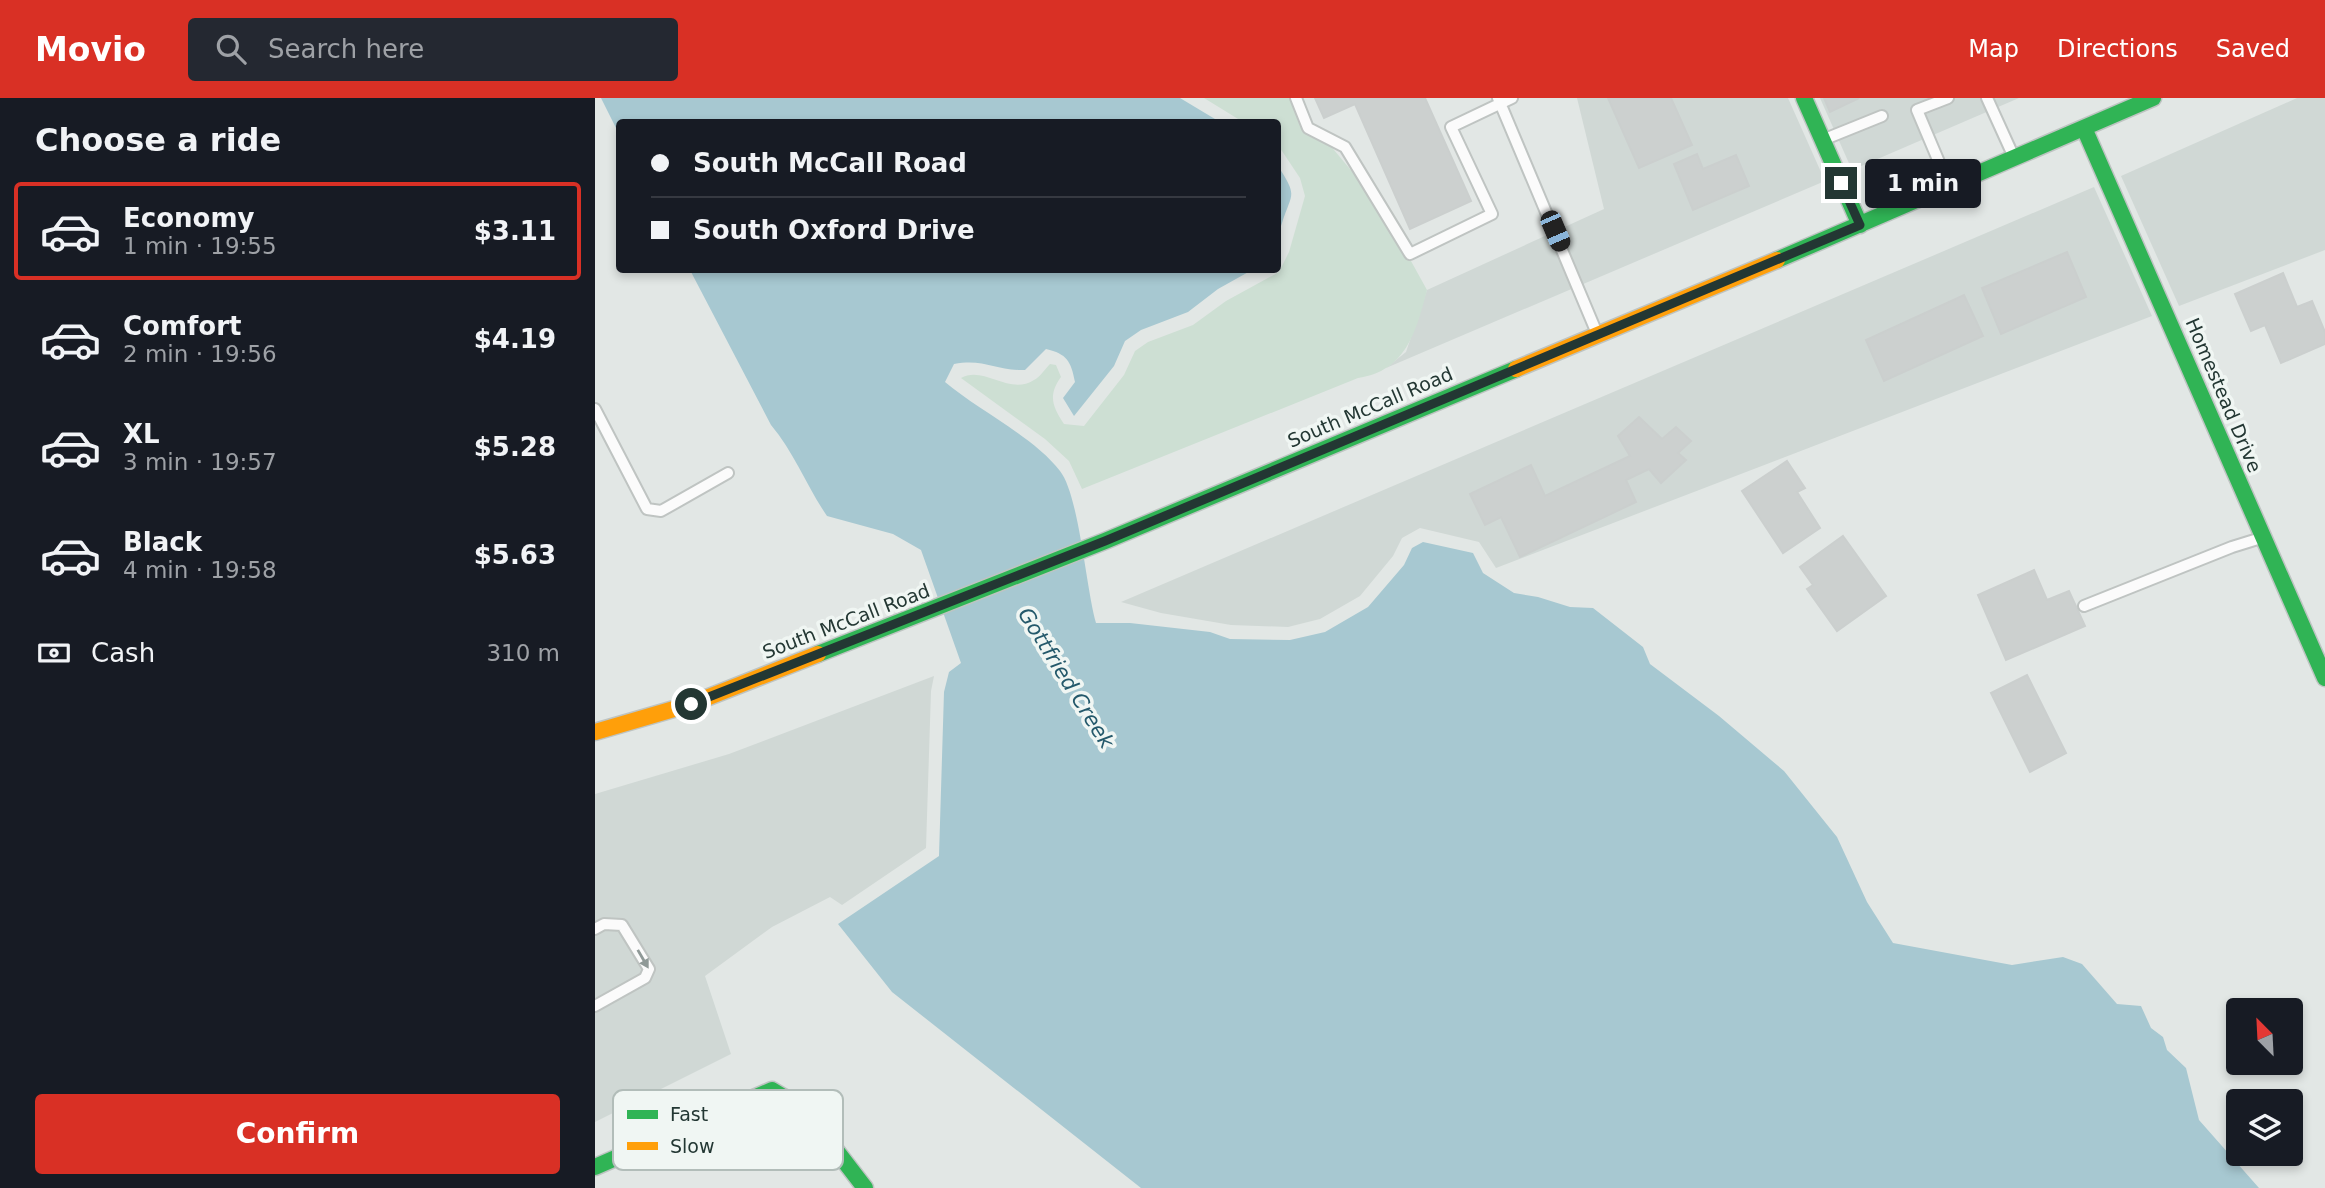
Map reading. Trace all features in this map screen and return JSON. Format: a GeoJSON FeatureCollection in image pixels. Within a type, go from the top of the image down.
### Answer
{"type":"FeatureCollection","features":[{"type":"Feature","properties":{"kind":"main road"},"geometry":{"type":"LineString","coordinates":[[1804,98],[1860,225]]}},
{"type":"Feature","properties":{"kind":"main road","name":"South McCall Road"},"geometry":{"type":"LineString","coordinates":[[595,732],[691,704],[1105,541],[1860,225],[2153,98]]}},
{"type":"Feature","properties":{"kind":"main road","name":"Homestead Drive"},"geometry":{"type":"LineString","coordinates":[[2084,128],[2325,678]]}},
{"type":"Feature","properties":{"kind":"main road"},"geometry":{"type":"LineString","coordinates":[[843,1159],[865,1188]]}},
{"type":"Feature","properties":{"kind":"main road"},"geometry":{"type":"LineString","coordinates":[[595,1167],[613,1160]]}},
{"type":"Feature","properties":{"kind":"lane"},"geometry":{"type":"LineString","coordinates":[[1296,98],[1308,128],[1345,147],[1410,254],[1492,214],[1451,127],[1500,101],[1512,98]]}},
{"type":"Feature","properties":{"kind":"lane"},"geometry":{"type":"LineString","coordinates":[[1948,98],[1917,110],[1949,187]]}},
{"type":"Feature","properties":{"kind":"lane"},"geometry":{"type":"LineString","coordinates":[[1987,98],[2014,158]]}},
{"type":"Feature","properties":{"kind":"lane"},"geometry":{"type":"LineString","coordinates":[[1500,101],[1597,333]]}},
{"type":"Feature","properties":{"kind":"lane"},"geometry":{"type":"LineString","coordinates":[[1823,141],[1882,116]]}},
{"type":"Feature","properties":{"kind":"lane"},"geometry":{"type":"LineString","coordinates":[[595,409],[647,509],[661,511],[728,473]]}},
{"type":"Feature","properties":{"kind":"lane"},"geometry":{"type":"LineString","coordinates":[[2084,606],[2263,537]]}},
{"type":"Feature","properties":{"kind":"lane"},"geometry":{"type":"LineString","coordinates":[[595,929],[604,924],[622,925],[649,969],[645,978],[595,1006]]}},
{"type":"Feature","properties":{"kind":"shaded area"},"geometry":{"type":"Polygon","coordinates":[[[1577,98],[1788,98],[1825,181],[1386,368],[1406,352],[1427,290],[1604,209],[1577,98]]]}},
{"type":"Feature","properties":{"kind":"shaded area"},"geometry":{"type":"Polygon","coordinates":[[[1820,98],[2019,98],[1852,170],[1820,98]]]}},
{"type":"Feature","properties":{"kind":"shaded area"},"geometry":{"type":"Polygon","coordinates":[[[2297,98],[2325,98],[2325,250],[2179,306],[2121,176],[2297,98]]]}},
{"type":"Feature","properties":{"kind":"shaded area"},"geometry":{"type":"Polygon","coordinates":[[[2094,187],[2152,316],[1496,568],[1479,542],[1420,528],[1402,538],[1393,556],[1360,596],[1320,619],[1288,627],[1231,625],[1161,613],[1121,602],[2094,187]]]}},
{"type":"Feature","properties":{"kind":"shaded area"},"geometry":{"type":"Polygon","coordinates":[[[934,676],[931,691],[926,848],[842,905],[830,897],[772,927],[705,976],[731,1054],[659,1090],[613,1090],[613,1113],[595,1122],[595,794],[729,754],[934,676]]]}},
{"type":"Feature","properties":{"kind":"green space"},"geometry":{"type":"Polygon","coordinates":[[[1204,98],[1290,98],[1311,137],[1329,144],[1380,205],[1427,290],[1413,334],[1398,358],[1374,374],[1358,378],[1082,489],[1069,461],[1045,439],[961,378],[979,375],[1015,385],[1025,384],[1036,379],[1050,364],[1056,365],[1061,377],[1053,395],[1057,412],[1064,424],[1084,426],[1124,375],[1135,351],[1148,342],[1193,325],[1226,301],[1281,273],[1305,196],[1300,178],[1281,150],[1281,119],[1238,119],[1204,98]]]}},
{"type":"Feature","properties":{"kind":"water"},"geometry":{"type":"Polygon","coordinates":[[[601,98],[1180,98],[1215,119],[616,119],[616,128],[601,98]]]}},
{"type":"Feature","properties":{"kind":"water"},"geometry":{"type":"Polygon","coordinates":[[[1281,171],[1291,189],[1281,226],[1281,171]]]}},
{"type":"Feature","properties":{"kind":"water","name":"Gottfried Creek"},"geometry":{"type":"Polygon","coordinates":[[[692,273],[1247,273],[1218,289],[1188,312],[1141,330],[1125,341],[1114,366],[1074,416],[1063,398],[1075,382],[1072,369],[1063,356],[1046,349],[1025,370],[974,363],[954,364],[945,382],[1021,435],[1060,471],[1067,483],[1077,520],[1096,623],[1130,623],[1210,632],[1230,639],[1290,640],[1325,632],[1368,607],[1404,565],[1412,548],[1423,542],[1473,553],[1483,573],[1514,593],[1570,607],[1593,608],[1643,647],[1650,664],[1719,716],[1784,771],[1837,837],[1867,902],[1893,943],[2012,965],[2063,957],[2082,964],[2117,1004],[2141,1006],[2151,1028],[2163,1037],[2167,1050],[2186,1068],[2199,1120],[2226,1151],[2226,1166],[2240,1166],[2259,1188],[1141,1188],[892,992],[838,924],[939,856],[944,692],[949,672],[961,663],[921,550],[893,534],[827,516],[771,425],[692,273]]]}},
{"type":"Feature","properties":{"kind":"building"},"geometry":{"type":"Polygon","coordinates":[[[1315,98],[1425,98],[1471,201],[1410,229],[1355,104],[1324,118],[1315,98]]]}},
{"type":"Feature","properties":{"kind":"building"},"geometry":{"type":"Polygon","coordinates":[[[1608,98],[1671,98],[1692,145],[1639,168],[1608,98]]]}},
{"type":"Feature","properties":{"kind":"building"},"geometry":{"type":"Polygon","coordinates":[[[1824,98],[1859,98],[1830,112],[1824,98]]]}},
{"type":"Feature","properties":{"kind":"building"},"geometry":{"type":"Polygon","coordinates":[[[1697,154],[1703,169],[1736,155],[1749,186],[1693,210],[1674,164],[1697,154]]]}},
{"type":"Feature","properties":{"kind":"building"},"geometry":{"type":"Polygon","coordinates":[[[2067,252],[2086,297],[2001,334],[1982,288],[2067,252]]]}},
{"type":"Feature","properties":{"kind":"building"},"geometry":{"type":"Polygon","coordinates":[[[2283,273],[2297,307],[2312,301],[2325,332],[2325,344],[2281,363],[2265,325],[2251,331],[2235,294],[2283,273]]]}},
{"type":"Feature","properties":{"kind":"building"},"geometry":{"type":"Polygon","coordinates":[[[1964,295],[1983,336],[1884,381],[1866,340],[1964,295]]]}},
{"type":"Feature","properties":{"kind":"building"},"geometry":{"type":"Polygon","coordinates":[[[1639,417],[1662,439],[1676,427],[1691,441],[1678,453],[1686,460],[1661,483],[1649,469],[1626,480],[1636,502],[1520,557],[1501,517],[1485,525],[1470,494],[1531,465],[1545,496],[1630,456],[1618,436],[1639,417]]]}},
{"type":"Feature","properties":{"kind":"building"},"geometry":{"type":"Polygon","coordinates":[[[1787,461],[1805,488],[1797,492],[1820,528],[1783,553],[1742,491],[1787,461]]]}},
{"type":"Feature","properties":{"kind":"building"},"geometry":{"type":"Polygon","coordinates":[[[1843,536],[1886,596],[1837,631],[1807,589],[1813,585],[1800,567],[1843,536]]]}},
{"type":"Feature","properties":{"kind":"building"},"geometry":{"type":"Polygon","coordinates":[[[2034,570],[2047,600],[2069,591],[2085,626],[2006,660],[1978,595],[2034,570]]]}},
{"type":"Feature","properties":{"kind":"building"},"geometry":{"type":"Polygon","coordinates":[[[2027,675],[2066,753],[2030,772],[1991,693],[2027,675]]]}},
{"type":"Feature","properties":{"kind":"traffic: fast"},"geometry":{"type":"LineString","coordinates":[[1804,98],[1860,225]]}},
{"type":"Feature","properties":{"kind":"traffic: fast"},"geometry":{"type":"LineString","coordinates":[[1777,260],[2153,98]]}},
{"type":"Feature","properties":{"kind":"traffic: fast"},"geometry":{"type":"LineString","coordinates":[[2084,128],[2325,678]]}},
{"type":"Feature","properties":{"kind":"traffic: fast"},"geometry":{"type":"LineString","coordinates":[[818,654],[1105,541],[1516,369]]}},
{"type":"Feature","properties":{"kind":"traffic: fast"},"geometry":{"type":"LineString","coordinates":[[595,1167],[613,1159]]}},
{"type":"Feature","properties":{"kind":"traffic: fast"},"geometry":{"type":"LineString","coordinates":[[843,1159],[865,1188]]}},
{"type":"Feature","properties":{"kind":"traffic: slow"},"geometry":{"type":"LineString","coordinates":[[1516,369],[1777,260]]}},
{"type":"Feature","properties":{"kind":"traffic: slow"},"geometry":{"type":"LineString","coordinates":[[595,732],[691,704],[818,654]]}},
{"type":"Feature","properties":{"kind":"route"},"geometry":{"type":"LineString","coordinates":[[691,704],[1105,541],[1860,225],[1841,183]]}}]}
